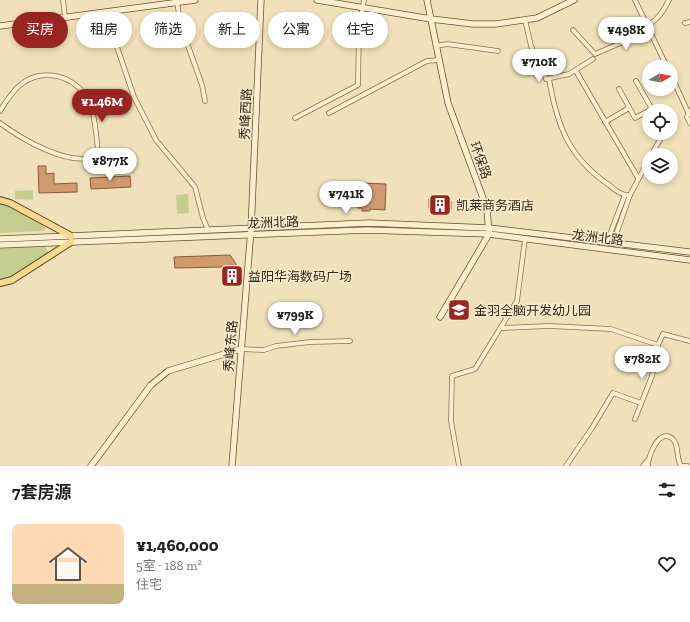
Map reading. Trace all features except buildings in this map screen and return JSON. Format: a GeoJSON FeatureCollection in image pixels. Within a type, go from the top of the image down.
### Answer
{"type":"FeatureCollection","features":[{"type":"Feature","properties":{"kind":"main road"},"geometry":{"type":"LineString","coordinates":[[0,200],[10,203],[71,239],[12,280],[0,283]]}},
{"type":"Feature","properties":{"kind":"street"},"geometry":{"type":"LineString","coordinates":[[63,0],[65,12]]}},
{"type":"Feature","properties":{"kind":"street"},"geometry":{"type":"LineString","coordinates":[[68,18],[195,0]]}},
{"type":"Feature","properties":{"kind":"street","name":"秀峰西路"},"geometry":{"type":"LineString","coordinates":[[250,231],[261,0]]}},
{"type":"Feature","properties":{"kind":"street"},"geometry":{"type":"LineString","coordinates":[[317,0],[430,19],[473,24],[496,24],[537,18],[574,0]]}},
{"type":"Feature","properties":{"kind":"street"},"geometry":{"type":"LineString","coordinates":[[295,118],[358,85],[358,29],[364,0]]}},
{"type":"Feature","properties":{"kind":"street","name":"环保路"},"geometry":{"type":"LineString","coordinates":[[427,0],[448,103],[487,209],[489,231]]}},
{"type":"Feature","properties":{"kind":"street"},"geometry":{"type":"LineString","coordinates":[[635,0],[664,60]]}},
{"type":"Feature","properties":{"kind":"street"},"geometry":{"type":"LineString","coordinates":[[573,30],[595,54],[623,42],[625,44],[634,39],[633,33],[648,26],[661,16],[669,0]]}},
{"type":"Feature","properties":{"kind":"street"},"geometry":{"type":"LineString","coordinates":[[177,2],[181,26],[202,85],[205,101]]}},
{"type":"Feature","properties":{"kind":"street"},"geometry":{"type":"LineString","coordinates":[[113,11],[118,47],[134,97],[156,140],[195,187],[203,218],[208,230]]}},
{"type":"Feature","properties":{"kind":"street"},"geometry":{"type":"LineString","coordinates":[[525,20],[531,46],[546,78],[549,79],[554,110],[566,139],[578,157],[602,180],[625,195],[630,195]]}},
{"type":"Feature","properties":{"kind":"street"},"geometry":{"type":"LineString","coordinates":[[685,23],[690,22]]}},
{"type":"Feature","properties":{"kind":"street"},"geometry":{"type":"LineString","coordinates":[[0,26],[12,25]]}},
{"type":"Feature","properties":{"kind":"street"},"geometry":{"type":"LineString","coordinates":[[436,46],[447,44],[498,51]]}},
{"type":"Feature","properties":{"kind":"street"},"geometry":{"type":"LineString","coordinates":[[549,79],[576,70],[593,59]]}},
{"type":"Feature","properties":{"kind":"street"},"geometry":{"type":"LineString","coordinates":[[329,113],[427,61],[439,60]]}},
{"type":"Feature","properties":{"kind":"street"},"geometry":{"type":"LineString","coordinates":[[576,70],[638,178]]}},
{"type":"Feature","properties":{"kind":"street"},"geometry":{"type":"LineString","coordinates":[[0,111],[19,86],[32,79],[46,75],[67,78],[85,95],[90,103],[98,151],[96,156],[92,158],[68,156],[46,150],[17,136],[0,123]]}},
{"type":"Feature","properties":{"kind":"street"},"geometry":{"type":"LineString","coordinates":[[636,81],[649,104]]}},
{"type":"Feature","properties":{"kind":"street"},"geometry":{"type":"LineString","coordinates":[[619,89],[635,118],[642,115]]}},
{"type":"Feature","properties":{"kind":"street"},"geometry":{"type":"LineString","coordinates":[[678,89],[689,112],[687,117],[690,123]]}},
{"type":"Feature","properties":{"kind":"street"},"geometry":{"type":"LineString","coordinates":[[605,122],[629,108]]}},
{"type":"Feature","properties":{"kind":"street"},"geometry":{"type":"LineString","coordinates":[[610,243],[630,195],[642,171]]}},
{"type":"Feature","properties":{"kind":"street"},"geometry":{"type":"LineString","coordinates":[[610,243],[625,195]]}},
{"type":"Feature","properties":{"kind":"street","name":"龙洲北路"},"geometry":{"type":"LineString","coordinates":[[0,245],[208,230],[489,231],[690,252]]}},
{"type":"Feature","properties":{"kind":"street","name":"龙洲北路"},"geometry":{"type":"LineString","coordinates":[[0,239],[71,239],[250,231]]}},
{"type":"Feature","properties":{"kind":"street","name":"秀峰东路"},"geometry":{"type":"LineString","coordinates":[[232,466],[250,231]]}},
{"type":"Feature","properties":{"kind":"street"},"geometry":{"type":"LineString","coordinates":[[440,317],[489,231]]}},
{"type":"Feature","properties":{"kind":"street","name":"龙洲北路"},"geometry":{"type":"LineString","coordinates":[[489,231],[525,239],[690,260]]}},
{"type":"Feature","properties":{"kind":"street"},"geometry":{"type":"LineString","coordinates":[[459,466],[451,421],[452,376],[475,369],[517,302],[525,239]]}},
{"type":"Feature","properties":{"kind":"street"},"geometry":{"type":"LineString","coordinates":[[501,328],[549,326],[611,329],[658,345]]}},
{"type":"Feature","properties":{"kind":"street"},"geometry":{"type":"LineString","coordinates":[[635,419],[652,376],[658,345],[662,334],[690,341]]}},
{"type":"Feature","properties":{"kind":"street"},"geometry":{"type":"LineString","coordinates":[[91,466],[151,385],[168,371],[241,349],[264,350],[276,346],[350,341]]}},
{"type":"Feature","properties":{"kind":"street"},"geometry":{"type":"LineString","coordinates":[[566,466],[592,428],[613,393],[641,403]]}},
{"type":"Feature","properties":{"kind":"street"},"geometry":{"type":"LineString","coordinates":[[643,466],[660,437],[666,436],[672,439],[677,447],[678,463],[681,466],[688,466]]}},
{"type":"Feature","properties":{"kind":"street"},"geometry":{"type":"LineString","coordinates":[[648,459],[648,466]]}},
{"type":"Feature","properties":{"kind":"green space"},"geometry":{"type":"Polygon","coordinates":[[[33,190],[33,200],[15,199],[15,191],[33,190]]]}},
{"type":"Feature","properties":{"kind":"green space"},"geometry":{"type":"Polygon","coordinates":[[[188,194],[189,213],[177,214],[176,195],[188,194]]]}},
{"type":"Feature","properties":{"kind":"green space"},"geometry":{"type":"Polygon","coordinates":[[[0,202],[11,206],[44,225],[44,231],[0,233],[0,202]]]}},
{"type":"Feature","properties":{"kind":"green space"},"geometry":{"type":"Polygon","coordinates":[[[43,246],[47,249],[48,253],[11,279],[0,281],[0,248],[43,246]]]}},
{"type":"Feature","properties":{"kind":"place","name":"凯莱商务酒店"},"geometry":{"type":"Point","coordinates":[440,205]}},
{"type":"Feature","properties":{"kind":"place","name":"益阳华海数码广场"},"geometry":{"type":"Point","coordinates":[232,276]}},
{"type":"Feature","properties":{"kind":"place","name":"金羽全脑开发幼儿园"},"geometry":{"type":"Point","coordinates":[459,310]}}]}
